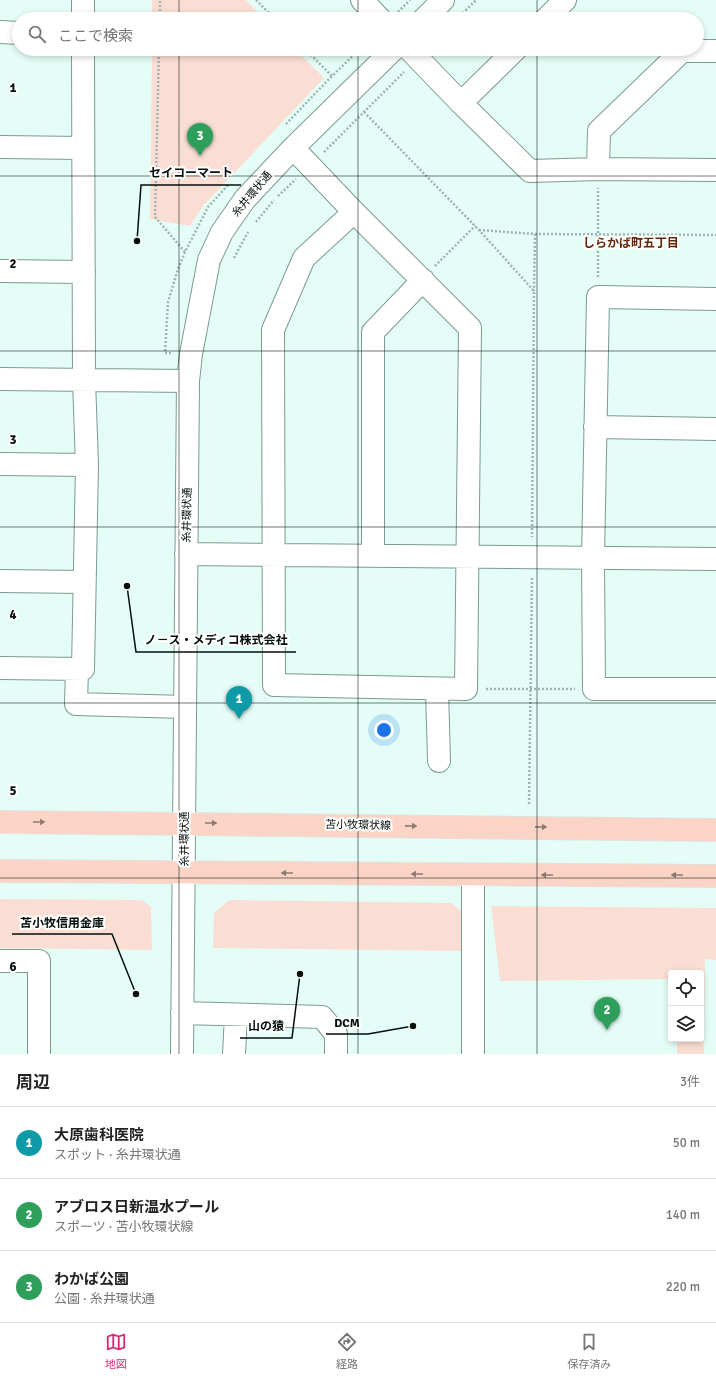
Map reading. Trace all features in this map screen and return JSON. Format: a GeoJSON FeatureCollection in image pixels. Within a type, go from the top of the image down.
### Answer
{"type":"FeatureCollection","features":[{"type":"Feature","properties":{"kind":"main road","name":"苫小牧環状線"},"geometry":{"type":"LineString","coordinates":[[0,822],[716,830]]}},
{"type":"Feature","properties":{"kind":"main road"},"geometry":{"type":"LineString","coordinates":[[0,871],[716,876]]}},
{"type":"Feature","properties":{"kind":"street"},"geometry":{"type":"LineString","coordinates":[[83,12],[84,0]]}},
{"type":"Feature","properties":{"kind":"street"},"geometry":{"type":"LineString","coordinates":[[362,0],[380,12]]}},
{"type":"Feature","properties":{"kind":"street"},"geometry":{"type":"LineString","coordinates":[[431,12],[443,0]]}},
{"type":"Feature","properties":{"kind":"street"},"geometry":{"type":"LineString","coordinates":[[553,12],[565,0]]}},
{"type":"Feature","properties":{"kind":"street"},"geometry":{"type":"LineString","coordinates":[[0,32],[12,33]]}},
{"type":"Feature","properties":{"kind":"street"},"geometry":{"type":"LineString","coordinates":[[704,51],[716,51]]}},
{"type":"Feature","properties":{"kind":"street"},"geometry":{"type":"LineString","coordinates":[[0,668],[83,669],[87,465],[84,380],[82,148],[83,56]]}},
{"type":"Feature","properties":{"kind":"street","name":"糸井環状通"},"geometry":{"type":"LineString","coordinates":[[182,1054],[188,381],[191,354],[209,260],[222,232],[246,199],[293,148],[387,56]]}},
{"type":"Feature","properties":{"kind":"street"},"geometry":{"type":"LineString","coordinates":[[416,56],[530,171],[598,169],[716,170]]}},
{"type":"Feature","properties":{"kind":"street"},"geometry":{"type":"LineString","coordinates":[[461,103],[509,56]]}},
{"type":"Feature","properties":{"kind":"street"},"geometry":{"type":"LineString","coordinates":[[598,169],[599,131],[677,56]]}},
{"type":"Feature","properties":{"kind":"street"},"geometry":{"type":"LineString","coordinates":[[0,147],[82,148]]}},
{"type":"Feature","properties":{"kind":"street"},"geometry":{"type":"LineString","coordinates":[[293,148],[354,212],[470,328],[466,689],[274,685],[274,330],[304,258],[354,212]]}},
{"type":"Feature","properties":{"kind":"street"},"geometry":{"type":"LineString","coordinates":[[0,271],[84,272]]}},
{"type":"Feature","properties":{"kind":"street"},"geometry":{"type":"LineString","coordinates":[[373,556],[373,332],[422,280]]}},
{"type":"Feature","properties":{"kind":"street"},"geometry":{"type":"LineString","coordinates":[[716,299],[598,297],[593,558],[594,689],[716,689]]}},
{"type":"Feature","properties":{"kind":"street"},"geometry":{"type":"LineString","coordinates":[[0,379],[188,381]]}},
{"type":"Feature","properties":{"kind":"street"},"geometry":{"type":"LineString","coordinates":[[595,427],[716,429]]}},
{"type":"Feature","properties":{"kind":"street"},"geometry":{"type":"LineString","coordinates":[[0,464],[87,465]]}},
{"type":"Feature","properties":{"kind":"street"},"geometry":{"type":"LineString","coordinates":[[186,554],[716,559]]}},
{"type":"Feature","properties":{"kind":"street"},"geometry":{"type":"LineString","coordinates":[[0,581],[84,582]]}},
{"type":"Feature","properties":{"kind":"street"},"geometry":{"type":"LineString","coordinates":[[77,669],[76,704],[185,707]]}},
{"type":"Feature","properties":{"kind":"street"},"geometry":{"type":"LineString","coordinates":[[437,688],[439,761]]}},
{"type":"Feature","properties":{"kind":"street"},"geometry":{"type":"LineString","coordinates":[[473,875],[473,1054]]}},
{"type":"Feature","properties":{"kind":"street"},"geometry":{"type":"LineString","coordinates":[[0,960],[39,961],[39,1054]]}},
{"type":"Feature","properties":{"kind":"street"},"geometry":{"type":"LineString","coordinates":[[182,1013],[322,1017],[336,1034],[336,1054]]}},
{"type":"Feature","properties":{"kind":"street"},"geometry":{"type":"LineString","coordinates":[[234,1054],[236,1015]]}},
{"type":"Feature","properties":{"kind":"path"},"geometry":{"type":"LineString","coordinates":[[160,0],[160,12]]}},
{"type":"Feature","properties":{"kind":"path"},"geometry":{"type":"LineString","coordinates":[[256,0],[268,12]]}},
{"type":"Feature","properties":{"kind":"path"},"geometry":{"type":"LineString","coordinates":[[394,12],[410,0]]}},
{"type":"Feature","properties":{"kind":"path"},"geometry":{"type":"LineString","coordinates":[[464,12],[476,0]]}},
{"type":"Feature","properties":{"kind":"path"},"geometry":{"type":"LineString","coordinates":[[159,56],[155,217],[185,252],[168,302],[165,353],[191,354]]}},
{"type":"Feature","properties":{"kind":"path"},"geometry":{"type":"LineString","coordinates":[[312,56],[332,76],[353,56]]}},
{"type":"Feature","properties":{"kind":"path"},"geometry":{"type":"LineString","coordinates":[[233,259],[251,227],[277,197],[364,112],[412,56]]}},
{"type":"Feature","properties":{"kind":"path"},"geometry":{"type":"LineString","coordinates":[[364,112],[480,230],[534,291]]}},
{"type":"Feature","properties":{"kind":"path"},"geometry":{"type":"LineString","coordinates":[[598,169],[598,297]]}},
{"type":"Feature","properties":{"kind":"path"},"geometry":{"type":"LineString","coordinates":[[422,280],[475,226]]}},
{"type":"Feature","properties":{"kind":"path"},"geometry":{"type":"LineString","coordinates":[[480,230],[536,234],[716,235]]}},
{"type":"Feature","properties":{"kind":"path"},"geometry":{"type":"LineString","coordinates":[[529,804],[534,291],[536,234]]}},
{"type":"Feature","properties":{"kind":"path"},"geometry":{"type":"LineString","coordinates":[[466,689],[594,689]]}},
{"type":"Feature","properties":{"kind":"shaded area"},"geometry":{"type":"Polygon","coordinates":[[[152,0],[246,0],[258,12],[152,12],[152,0]]]}},
{"type":"Feature","properties":{"kind":"shaded area"},"geometry":{"type":"Polygon","coordinates":[[[152,56],[302,56],[324,78],[204,205],[190,226],[150,219],[152,56]]]}},
{"type":"Feature","properties":{"kind":"shaded area"},"geometry":{"type":"Polygon","coordinates":[[[0,899],[142,900],[151,907],[152,950],[0,948],[0,899]]]}},
{"type":"Feature","properties":{"kind":"shaded area"},"geometry":{"type":"Polygon","coordinates":[[[229,900],[451,903],[463,912],[465,951],[213,948],[214,913],[229,900]]]}},
{"type":"Feature","properties":{"kind":"shaded area"},"geometry":{"type":"Polygon","coordinates":[[[491,906],[716,908],[716,960],[705,959],[704,1054],[677,1054],[677,1042],[704,1042],[704,970],[668,970],[668,979],[500,981],[491,906]]]}},
{"type":"Feature","properties":{"kind":"place","name":"わかば公園"},"geometry":{"type":"Point","coordinates":[200,156]}},
{"type":"Feature","properties":{"kind":"place","name":"セイコーマート"},"geometry":{"type":"Point","coordinates":[137,241]}},
{"type":"Feature","properties":{"kind":"place","name":"ノ－ス・メディコ株式会社"},"geometry":{"type":"Point","coordinates":[127,586]}},
{"type":"Feature","properties":{"kind":"place","name":"大原歯科医院"},"geometry":{"type":"Point","coordinates":[239,719]}},
{"type":"Feature","properties":{"kind":"place","name":"山の猿"},"geometry":{"type":"Point","coordinates":[300,974]}},
{"type":"Feature","properties":{"kind":"place","name":"苫小牧信用金庫"},"geometry":{"type":"Point","coordinates":[136,994]}},
{"type":"Feature","properties":{"kind":"place","name":"DCM"},"geometry":{"type":"Point","coordinates":[413,1026]}},
{"type":"Feature","properties":{"kind":"place","name":"アブロス日新温水プール"},"geometry":{"type":"Point","coordinates":[607,1030]}},
{"type":"Feature","properties":{"kind":"district","name":"しらかば町五丁目"},"geometry":{"type":"Point","coordinates":[631,243]}}]}
